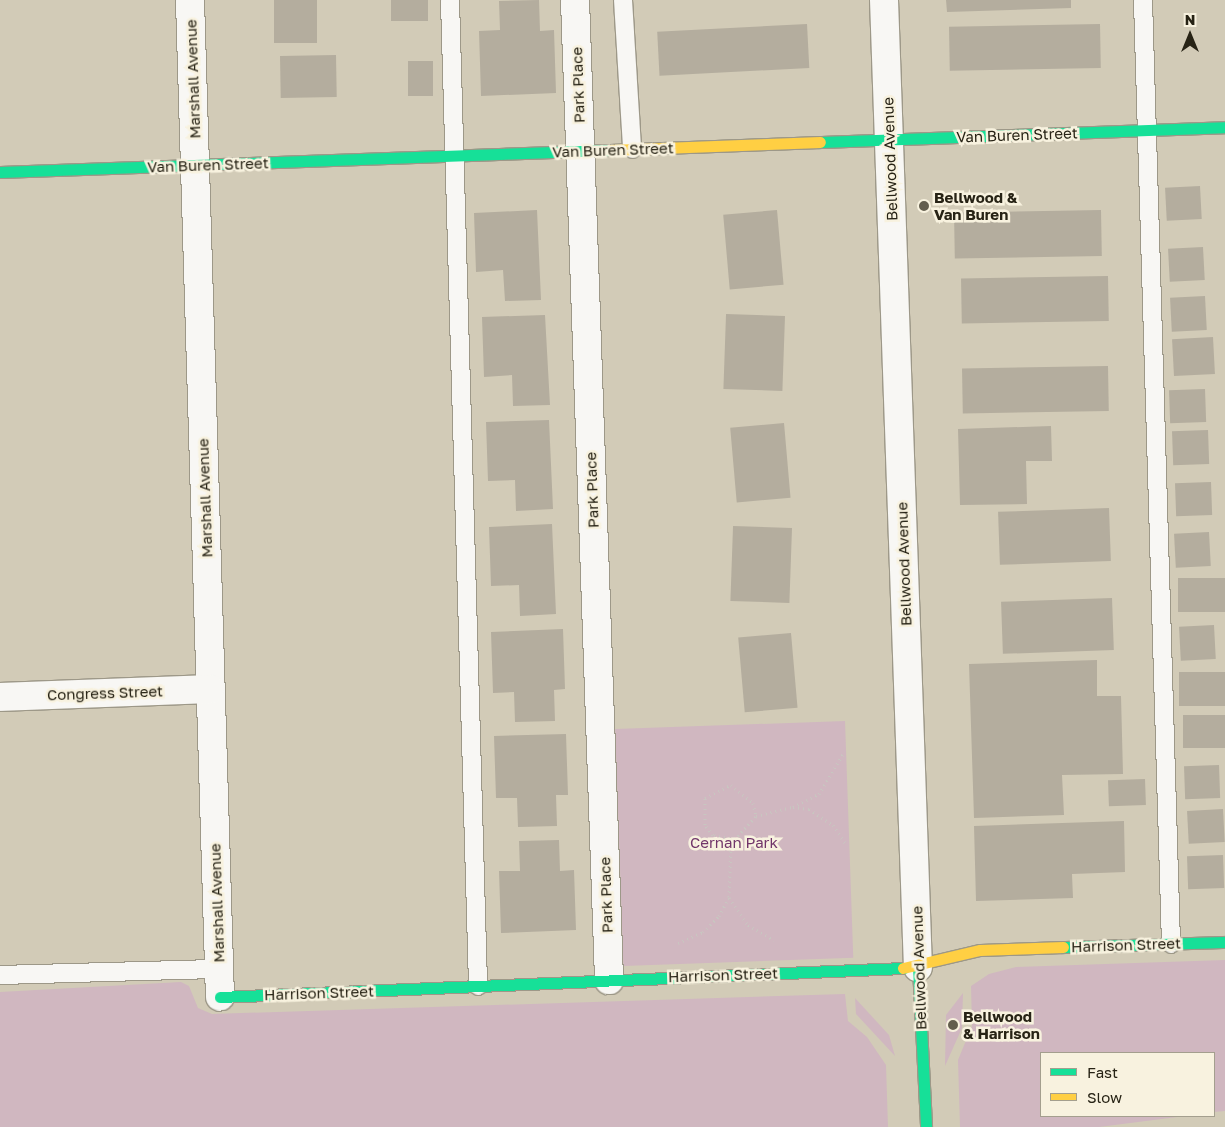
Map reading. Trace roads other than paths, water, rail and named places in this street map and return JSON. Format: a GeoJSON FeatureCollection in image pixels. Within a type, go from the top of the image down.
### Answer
{"type":"FeatureCollection","features":[{"type":"Feature","properties":{"kind":"street","name":"Marshall Avenue"},"geometry":{"type":"LineString","coordinates":[[190,0],[220,997]]}},
{"type":"Feature","properties":{"kind":"street","name":"Park Place"},"geometry":{"type":"LineString","coordinates":[[575,0],[609,980]]}},
{"type":"Feature","properties":{"kind":"street","name":"Bellwood Avenue"},"geometry":{"type":"LineString","coordinates":[[884,0],[918,968],[926,1127]]}},
{"type":"Feature","properties":{"kind":"street","name":"Van Buren Street"},"geometry":{"type":"LineString","coordinates":[[0,172],[1225,127]]}},
{"type":"Feature","properties":{"kind":"street","name":"Congress Street"},"geometry":{"type":"LineString","coordinates":[[0,697],[210,690]]}},
{"type":"Feature","properties":{"kind":"street","name":"Harrison Street"},"geometry":{"type":"LineString","coordinates":[[220,997],[918,968],[980,950],[1225,942]]}},
{"type":"Feature","properties":{"kind":"lane"},"geometry":{"type":"LineString","coordinates":[[450,0],[478,986]]}},
{"type":"Feature","properties":{"kind":"lane"},"geometry":{"type":"LineString","coordinates":[[623,0],[632,149]]}},
{"type":"Feature","properties":{"kind":"lane"},"geometry":{"type":"LineString","coordinates":[[1143,0],[1171,944]]}},
{"type":"Feature","properties":{"kind":"lane"},"geometry":{"type":"LineString","coordinates":[[0,974],[219,969]]}},
{"type":"Feature","properties":{"kind":"place","name":"Bellwood & Van Buren"},"geometry":{"type":"Point","coordinates":[924,206]}},
{"type":"Feature","properties":{"kind":"place","name":"Bellwood & Harrison"},"geometry":{"type":"Point","coordinates":[953,1025]}},
{"type":"Feature","properties":{"kind":"park label","name":"Cernan Park"},"geometry":{"type":"Point","coordinates":[734,843]}}]}
